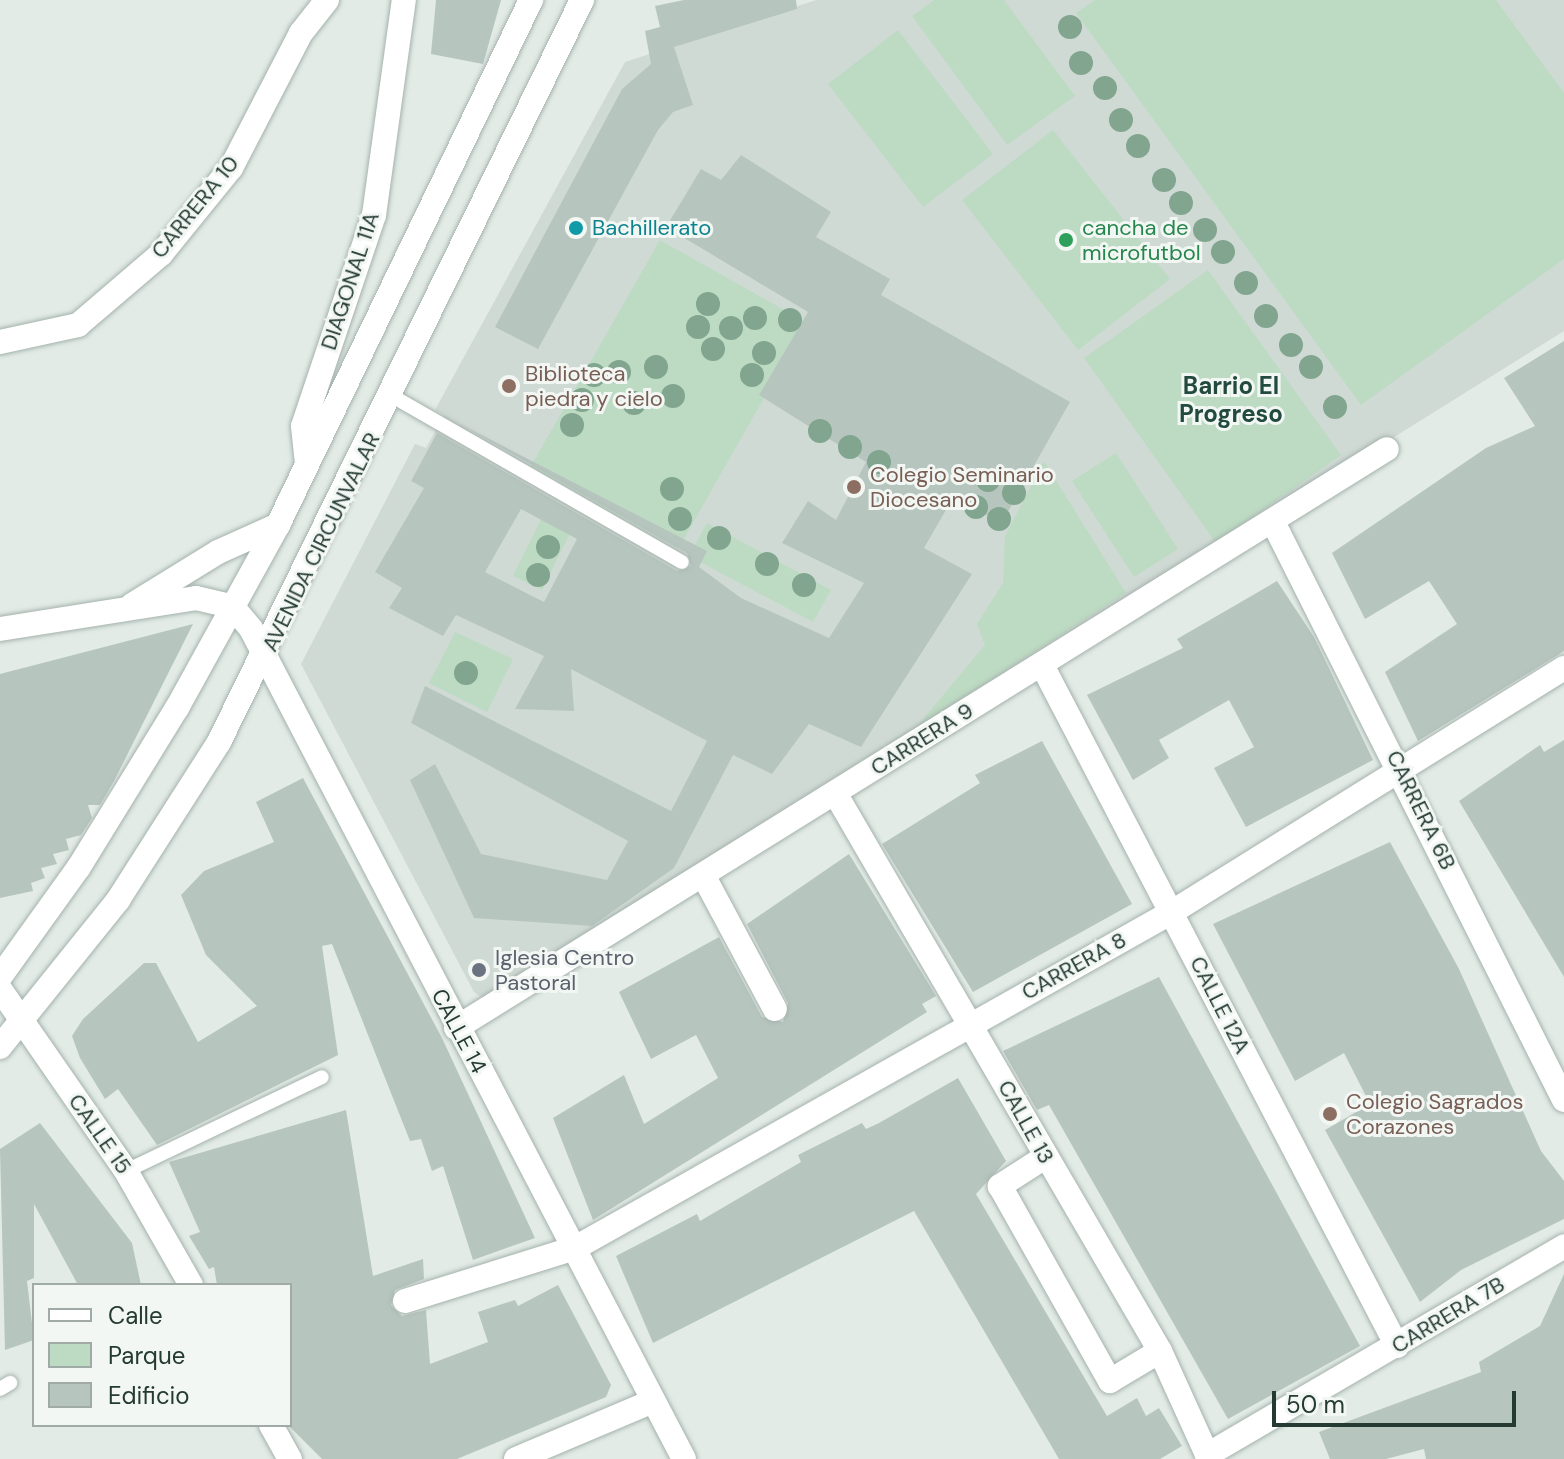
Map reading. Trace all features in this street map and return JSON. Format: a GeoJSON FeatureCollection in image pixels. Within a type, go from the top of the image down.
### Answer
{"type":"FeatureCollection","features":[{"type":"Feature","properties":{"kind":"street","name":"CARRERA 10"},"geometry":{"type":"LineString","coordinates":[[0,342],[78,325],[161,254],[231,168],[301,33],[327,0]]}},
{"type":"Feature","properties":{"kind":"street","name":"DIAGONAL 11A"},"geometry":{"type":"LineString","coordinates":[[307,464],[303,426],[374,215],[404,0]]}},
{"type":"Feature","properties":{"kind":"street","name":"AVENIDA CIRCUNVALAR"},"geometry":{"type":"LineString","coordinates":[[0,977],[79,867],[278,525],[531,0]]}},
{"type":"Feature","properties":{"kind":"street","name":"AVENIDA CIRCUNVALAR"},"geometry":{"type":"LineString","coordinates":[[0,1047],[23,1025],[118,900],[268,653],[582,0]]}},
{"type":"Feature","properties":{"kind":"street","name":"CARRERA 9"},"geometry":{"type":"LineString","coordinates":[[456,1028],[1387,449]]}},
{"type":"Feature","properties":{"kind":"street","name":"CARRERA 6B"},"geometry":{"type":"LineString","coordinates":[[1273,522],[1403,774],[1564,1100]]}},
{"type":"Feature","properties":{"kind":"street"},"geometry":{"type":"LineString","coordinates":[[120,613],[218,552],[278,525]]}},
{"type":"Feature","properties":{"kind":"street"},"geometry":{"type":"LineString","coordinates":[[0,629],[120,613],[196,598],[232,606]]}},
{"type":"Feature","properties":{"kind":"street","name":"CALLE 14"},"geometry":{"type":"LineString","coordinates":[[232,606],[268,653],[456,1028],[684,1459]]}},
{"type":"Feature","properties":{"kind":"street","name":"CALLE 12A"},"geometry":{"type":"LineString","coordinates":[[1042,665],[1397,1346]]}},
{"type":"Feature","properties":{"kind":"street","name":"CARRERA 8"},"geometry":{"type":"LineString","coordinates":[[405,1301],[575,1248],[1172,912],[1403,774],[1564,668]]}},
{"type":"Feature","properties":{"kind":"street","name":"CALLE 13"},"geometry":{"type":"LineString","coordinates":[[835,793],[1160,1351],[1208,1457]]}},
{"type":"Feature","properties":{"kind":"street"},"geometry":{"type":"LineString","coordinates":[[703,875],[775,1009]]}},
{"type":"Feature","properties":{"kind":"street","name":"CALLE 15"},"geometry":{"type":"LineString","coordinates":[[0,989],[126,1171],[190,1283]]}},
{"type":"Feature","properties":{"kind":"street"},"geometry":{"type":"LineString","coordinates":[[1045,1157],[1000,1186],[1110,1381],[1160,1351]]}},
{"type":"Feature","properties":{"kind":"street","name":"CARRERA 7B"},"geometry":{"type":"LineString","coordinates":[[1208,1457],[1564,1246]]}},
{"type":"Feature","properties":{"kind":"street"},"geometry":{"type":"LineString","coordinates":[[516,1459],[653,1401]]}},
{"type":"Feature","properties":{"kind":"street"},"geometry":{"type":"LineString","coordinates":[[272,1427],[290,1459]]}},
{"type":"Feature","properties":{"kind":"lane"},"geometry":{"type":"LineString","coordinates":[[392,396],[682,562]]}},
{"type":"Feature","properties":{"kind":"lane"},"geometry":{"type":"LineString","coordinates":[[126,1171],[322,1077]]}},
{"type":"Feature","properties":{"kind":"shaded area","name":"Colegio Seminario Diocesano"},"geometry":{"type":"Polygon","coordinates":[[[816,0],[1564,0],[1564,331],[489,1002],[474,992],[301,664],[415,444],[426,448],[444,415],[435,410],[625,62],[816,0]]]}},
{"type":"Feature","properties":{"kind":"green space"},"geometry":{"type":"Polygon","coordinates":[[[934,0],[1004,0],[1075,96],[1007,145],[912,16],[934,0]]]}},
{"type":"Feature","properties":{"kind":"green space"},"geometry":{"type":"Polygon","coordinates":[[[1095,0],[1496,0],[1564,93],[1564,259],[1361,405],[1076,13],[1095,0]]]}},
{"type":"Feature","properties":{"kind":"green space"},"geometry":{"type":"Polygon","coordinates":[[[898,30],[993,154],[923,207],[828,84],[898,30]]]}},
{"type":"Feature","properties":{"kind":"green space","name":"cancha de microfutbol"},"geometry":{"type":"Polygon","coordinates":[[[1053,130],[1170,279],[1078,350],[962,200],[1053,130]]]}},
{"type":"Feature","properties":{"kind":"green space"},"geometry":{"type":"Polygon","coordinates":[[[660,240],[807,323],[678,549],[531,466],[660,240]]]}},
{"type":"Feature","properties":{"kind":"green space"},"geometry":{"type":"Polygon","coordinates":[[[1208,270],[1341,455],[1216,543],[1084,358],[1208,270]]]}},
{"type":"Feature","properties":{"kind":"green space"},"geometry":{"type":"Polygon","coordinates":[[[1116,453],[1178,549],[1134,577],[1072,481],[1116,453]]]}},
{"type":"Feature","properties":{"kind":"green space"},"geometry":{"type":"Polygon","coordinates":[[[1044,461],[1126,593],[914,730],[985,645],[977,624],[1003,583],[1005,536],[1044,461]]]}},
{"type":"Feature","properties":{"kind":"green space"},"geometry":{"type":"Polygon","coordinates":[[[548,505],[577,519],[542,590],[513,576],[548,505]]]}},
{"type":"Feature","properties":{"kind":"green space"},"geometry":{"type":"Polygon","coordinates":[[[707,523],[831,590],[813,622],[689,556],[707,523]]]}},
{"type":"Feature","properties":{"kind":"green space"},"geometry":{"type":"Polygon","coordinates":[[[455,632],[513,659],[487,712],[429,683],[455,632]]]}},
{"type":"Feature","properties":{"kind":"building"},"geometry":{"type":"Polygon","coordinates":[[[436,0],[501,0],[483,64],[431,54],[436,0]]]}},
{"type":"Feature","properties":{"kind":"building","name":"Bachillerato"},"geometry":{"type":"Polygon","coordinates":[[[684,0],[796,0],[797,9],[674,47],[693,105],[673,112],[658,130],[538,349],[495,327],[622,89],[651,64],[645,31],[660,27],[655,6],[684,0]]]}},
{"type":"Feature","properties":{"kind":"building"},"geometry":{"type":"Polygon","coordinates":[[[741,155],[831,212],[816,237],[890,279],[881,295],[1070,402],[1001,524],[954,496],[924,548],[972,574],[861,747],[809,724],[772,774],[733,755],[674,868],[592,926],[474,918],[410,780],[435,764],[481,854],[607,880],[628,841],[411,723],[425,686],[671,811],[707,741],[571,669],[574,711],[515,709],[544,656],[456,615],[443,636],[389,608],[402,588],[375,572],[424,488],[411,481],[437,433],[677,571],[691,566],[687,553],[460,424],[707,551],[699,567],[741,598],[829,638],[864,583],[782,543],[808,501],[836,520],[866,462],[759,395],[808,312],[666,227],[701,169],[721,180],[741,155]],[[521,509],[485,572],[544,602],[577,539],[521,509]]]}},
{"type":"Feature","properties":{"kind":"building"},"geometry":{"type":"Polygon","coordinates":[[[1564,341],[1564,651],[1418,741],[1385,672],[1457,624],[1429,581],[1365,619],[1332,553],[1486,448],[1535,426],[1504,378],[1564,341]]]}},
{"type":"Feature","properties":{"kind":"building"},"geometry":{"type":"Polygon","coordinates":[[[1277,581],[1314,637],[1373,760],[1246,827],[1214,768],[1254,747],[1229,700],[1159,740],[1169,758],[1133,780],[1087,695],[1183,648],[1177,639],[1277,581]]]}},
{"type":"Feature","properties":{"kind":"building"},"geometry":{"type":"Polygon","coordinates":[[[193,624],[114,781],[100,805],[88,805],[92,818],[81,835],[66,839],[69,850],[53,854],[57,864],[41,868],[45,878],[31,883],[33,891],[0,898],[0,674],[193,624]]]}},
{"type":"Feature","properties":{"kind":"building"},"geometry":{"type":"Polygon","coordinates":[[[1564,740],[1564,977],[1459,801],[1540,745],[1544,752],[1564,740]]]}},
{"type":"Feature","properties":{"kind":"building"},"geometry":{"type":"Polygon","coordinates":[[[1042,741],[1132,904],[973,992],[882,844],[980,783],[975,775],[1042,741]]]}},
{"type":"Feature","properties":{"kind":"building"},"geometry":{"type":"Polygon","coordinates":[[[303,778],[442,1038],[535,1238],[473,1260],[443,1166],[432,1171],[421,1139],[410,1141],[332,944],[322,946],[338,1055],[157,1145],[118,1089],[105,1099],[80,1058],[72,1036],[83,1019],[144,963],[156,963],[198,1042],[257,1006],[206,955],[181,895],[204,871],[274,842],[256,802],[303,778]]]}},
{"type":"Feature","properties":{"kind":"building"},"geometry":{"type":"Polygon","coordinates":[[[1390,842],[1459,969],[1541,1151],[1564,1181],[1564,1219],[1461,1270],[1420,1302],[1325,1130],[1370,1104],[1344,1053],[1295,1081],[1213,924],[1390,842]]]}},
{"type":"Feature","properties":{"kind":"building"},"geometry":{"type":"Polygon","coordinates":[[[849,854],[936,996],[922,1004],[927,1012],[593,1220],[553,1118],[624,1075],[644,1124],[718,1078],[696,1035],[651,1059],[619,992],[719,937],[762,1017],[783,1022],[788,1003],[747,924],[849,854]]]}},
{"type":"Feature","properties":{"kind":"building"},"geometry":{"type":"Polygon","coordinates":[[[1159,977],[1360,1346],[1228,1419],[1049,1105],[1037,1110],[1003,1051],[1159,977]]]}},
{"type":"Feature","properties":{"kind":"building"},"geometry":{"type":"Polygon","coordinates":[[[958,1078],[1006,1161],[976,1194],[1107,1416],[1137,1398],[1146,1416],[1159,1408],[1182,1446],[1160,1459],[1059,1459],[914,1211],[653,1343],[616,1256],[697,1214],[700,1221],[801,1162],[798,1155],[862,1123],[866,1129],[879,1123],[958,1078]]]}},
{"type":"Feature","properties":{"kind":"building"},"geometry":{"type":"Polygon","coordinates":[[[346,1110],[373,1276],[423,1259],[424,1279],[395,1290],[391,1305],[402,1316],[426,1310],[430,1364],[488,1342],[478,1312],[515,1300],[518,1306],[558,1285],[611,1385],[606,1397],[457,1459],[322,1459],[290,1427],[292,1283],[217,1283],[214,1267],[209,1269],[189,1236],[200,1232],[169,1162],[346,1110]]]}},
{"type":"Feature","properties":{"kind":"building"},"geometry":{"type":"Polygon","coordinates":[[[40,1123],[132,1243],[141,1283],[77,1283],[34,1204],[34,1278],[27,1281],[32,1341],[5,1350],[0,1149],[40,1123]]]}},
{"type":"Feature","properties":{"kind":"building"},"geometry":{"type":"Polygon","coordinates":[[[1564,1274],[1564,1459],[1426,1459],[1424,1449],[1386,1459],[1330,1459],[1319,1432],[1481,1372],[1479,1362],[1540,1326],[1564,1274]]]}},
{"type":"Feature","properties":{"kind":"place","name":"Bachillerato"},"geometry":{"type":"Point","coordinates":[576,228]}},
{"type":"Feature","properties":{"kind":"place","name":"cancha de microfutbol"},"geometry":{"type":"Point","coordinates":[1066,240]}},
{"type":"Feature","properties":{"kind":"place","name":"Biblioteca piedra y cielo"},"geometry":{"type":"Point","coordinates":[509,386]}},
{"type":"Feature","properties":{"kind":"place","name":"Colegio Seminario Diocesano"},"geometry":{"type":"Point","coordinates":[854,487]}},
{"type":"Feature","properties":{"kind":"place","name":"Iglesia Centro Pastoral"},"geometry":{"type":"Point","coordinates":[479,970]}},
{"type":"Feature","properties":{"kind":"place","name":"Colegio Sagrados Corazones"},"geometry":{"type":"Point","coordinates":[1330,1114]}},
{"type":"Feature","properties":{"kind":"district","name":"Barrio El Progreso"},"geometry":{"type":"Point","coordinates":[1231,400]}}]}
